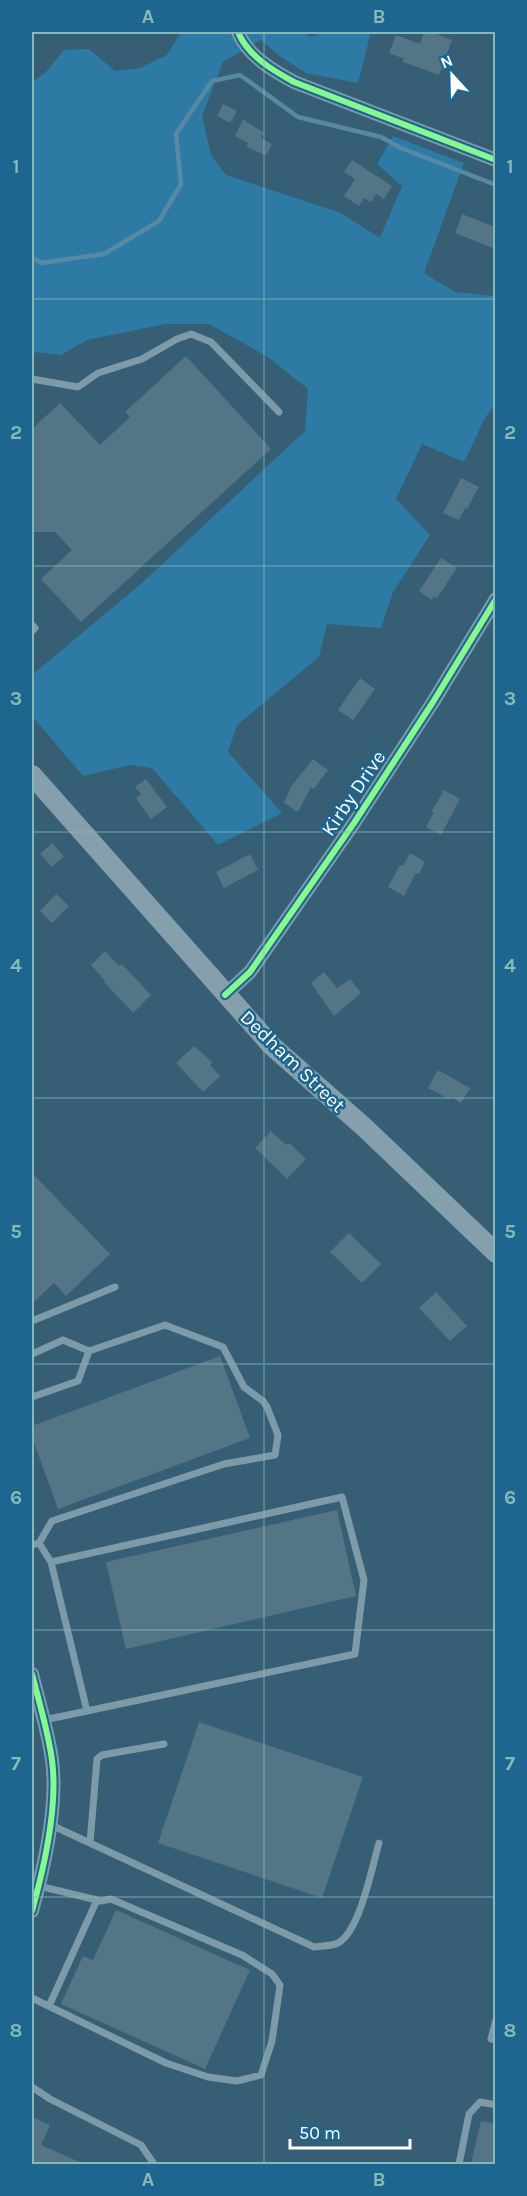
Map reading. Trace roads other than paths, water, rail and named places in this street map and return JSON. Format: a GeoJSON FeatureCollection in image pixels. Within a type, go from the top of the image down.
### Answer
{"type":"FeatureCollection","features":[{"type":"Feature","properties":{"kind":"main road","name":"Dedham Street"},"geometry":{"type":"LineString","coordinates":[[32,776],[225,995],[280,1053],[363,1127],[495,1253]]}},
{"type":"Feature","properties":{"kind":"street"},"geometry":{"type":"LineString","coordinates":[[238,32],[241,40],[254,55],[273,70],[294,82],[495,160]]}},
{"type":"Feature","properties":{"kind":"street","name":"Kirby Drive"},"geometry":{"type":"LineString","coordinates":[[225,995],[250,972],[354,823],[434,702],[495,599]]}},
{"type":"Feature","properties":{"kind":"street"},"geometry":{"type":"LineString","coordinates":[[32,1674],[52,1760],[53,1777],[49,1824],[39,1886],[32,1911]]}},
{"type":"Feature","properties":{"kind":"lane"},"geometry":{"type":"LineString","coordinates":[[32,379],[78,387],[98,373],[142,359],[177,339],[191,334],[211,342],[279,412]]}},
{"type":"Feature","properties":{"kind":"lane"},"geometry":{"type":"LineString","coordinates":[[32,625],[34,628],[32,631]]}},
{"type":"Feature","properties":{"kind":"lane"},"geometry":{"type":"LineString","coordinates":[[32,1322],[116,1287]]}},
{"type":"Feature","properties":{"kind":"lane"},"geometry":{"type":"LineString","coordinates":[[32,1354],[63,1340],[89,1351],[165,1325],[223,1347],[244,1387],[263,1401],[267,1407],[278,1435],[275,1455],[224,1464],[52,1521],[35,1544],[51,1562],[87,1711]]}},
{"type":"Feature","properties":{"kind":"lane"},"geometry":{"type":"LineString","coordinates":[[32,1397],[78,1381],[89,1351]]}},
{"type":"Feature","properties":{"kind":"lane"},"geometry":{"type":"LineString","coordinates":[[43,1720],[355,1654],[364,1580],[342,1497],[51,1562]]}},
{"type":"Feature","properties":{"kind":"lane"},"geometry":{"type":"LineString","coordinates":[[90,1843],[97,1759],[102,1755],[164,1744]]}},
{"type":"Feature","properties":{"kind":"lane"},"geometry":{"type":"LineString","coordinates":[[49,1824],[314,1947],[338,1943],[350,1929],[360,1913],[379,1843]]}},
{"type":"Feature","properties":{"kind":"lane"},"geometry":{"type":"LineString","coordinates":[[32,1998],[166,2063],[208,2077],[237,2081],[261,2075],[272,2041],[280,1985],[272,1974],[242,1955],[111,1899],[97,1900],[39,1886]]}},
{"type":"Feature","properties":{"kind":"lane"},"geometry":{"type":"LineString","coordinates":[[49,2006],[97,1900]]}},
{"type":"Feature","properties":{"kind":"lane"},"geometry":{"type":"LineString","coordinates":[[495,2020],[491,2039],[495,2040]]}},
{"type":"Feature","properties":{"kind":"lane"},"geometry":{"type":"LineString","coordinates":[[32,2087],[50,2099],[141,2145],[154,2164]]}},
{"type":"Feature","properties":{"kind":"lane"},"geometry":{"type":"LineString","coordinates":[[459,2164],[469,2114],[480,2102],[495,2105]]}},
{"type":"Feature","properties":{"kind":"waterway"},"geometry":{"type":"LineString","coordinates":[[32,257],[41,263],[104,254],[159,221],[181,184],[176,134],[212,81],[240,75],[298,117],[381,137],[401,148],[496,185]]}}]}
